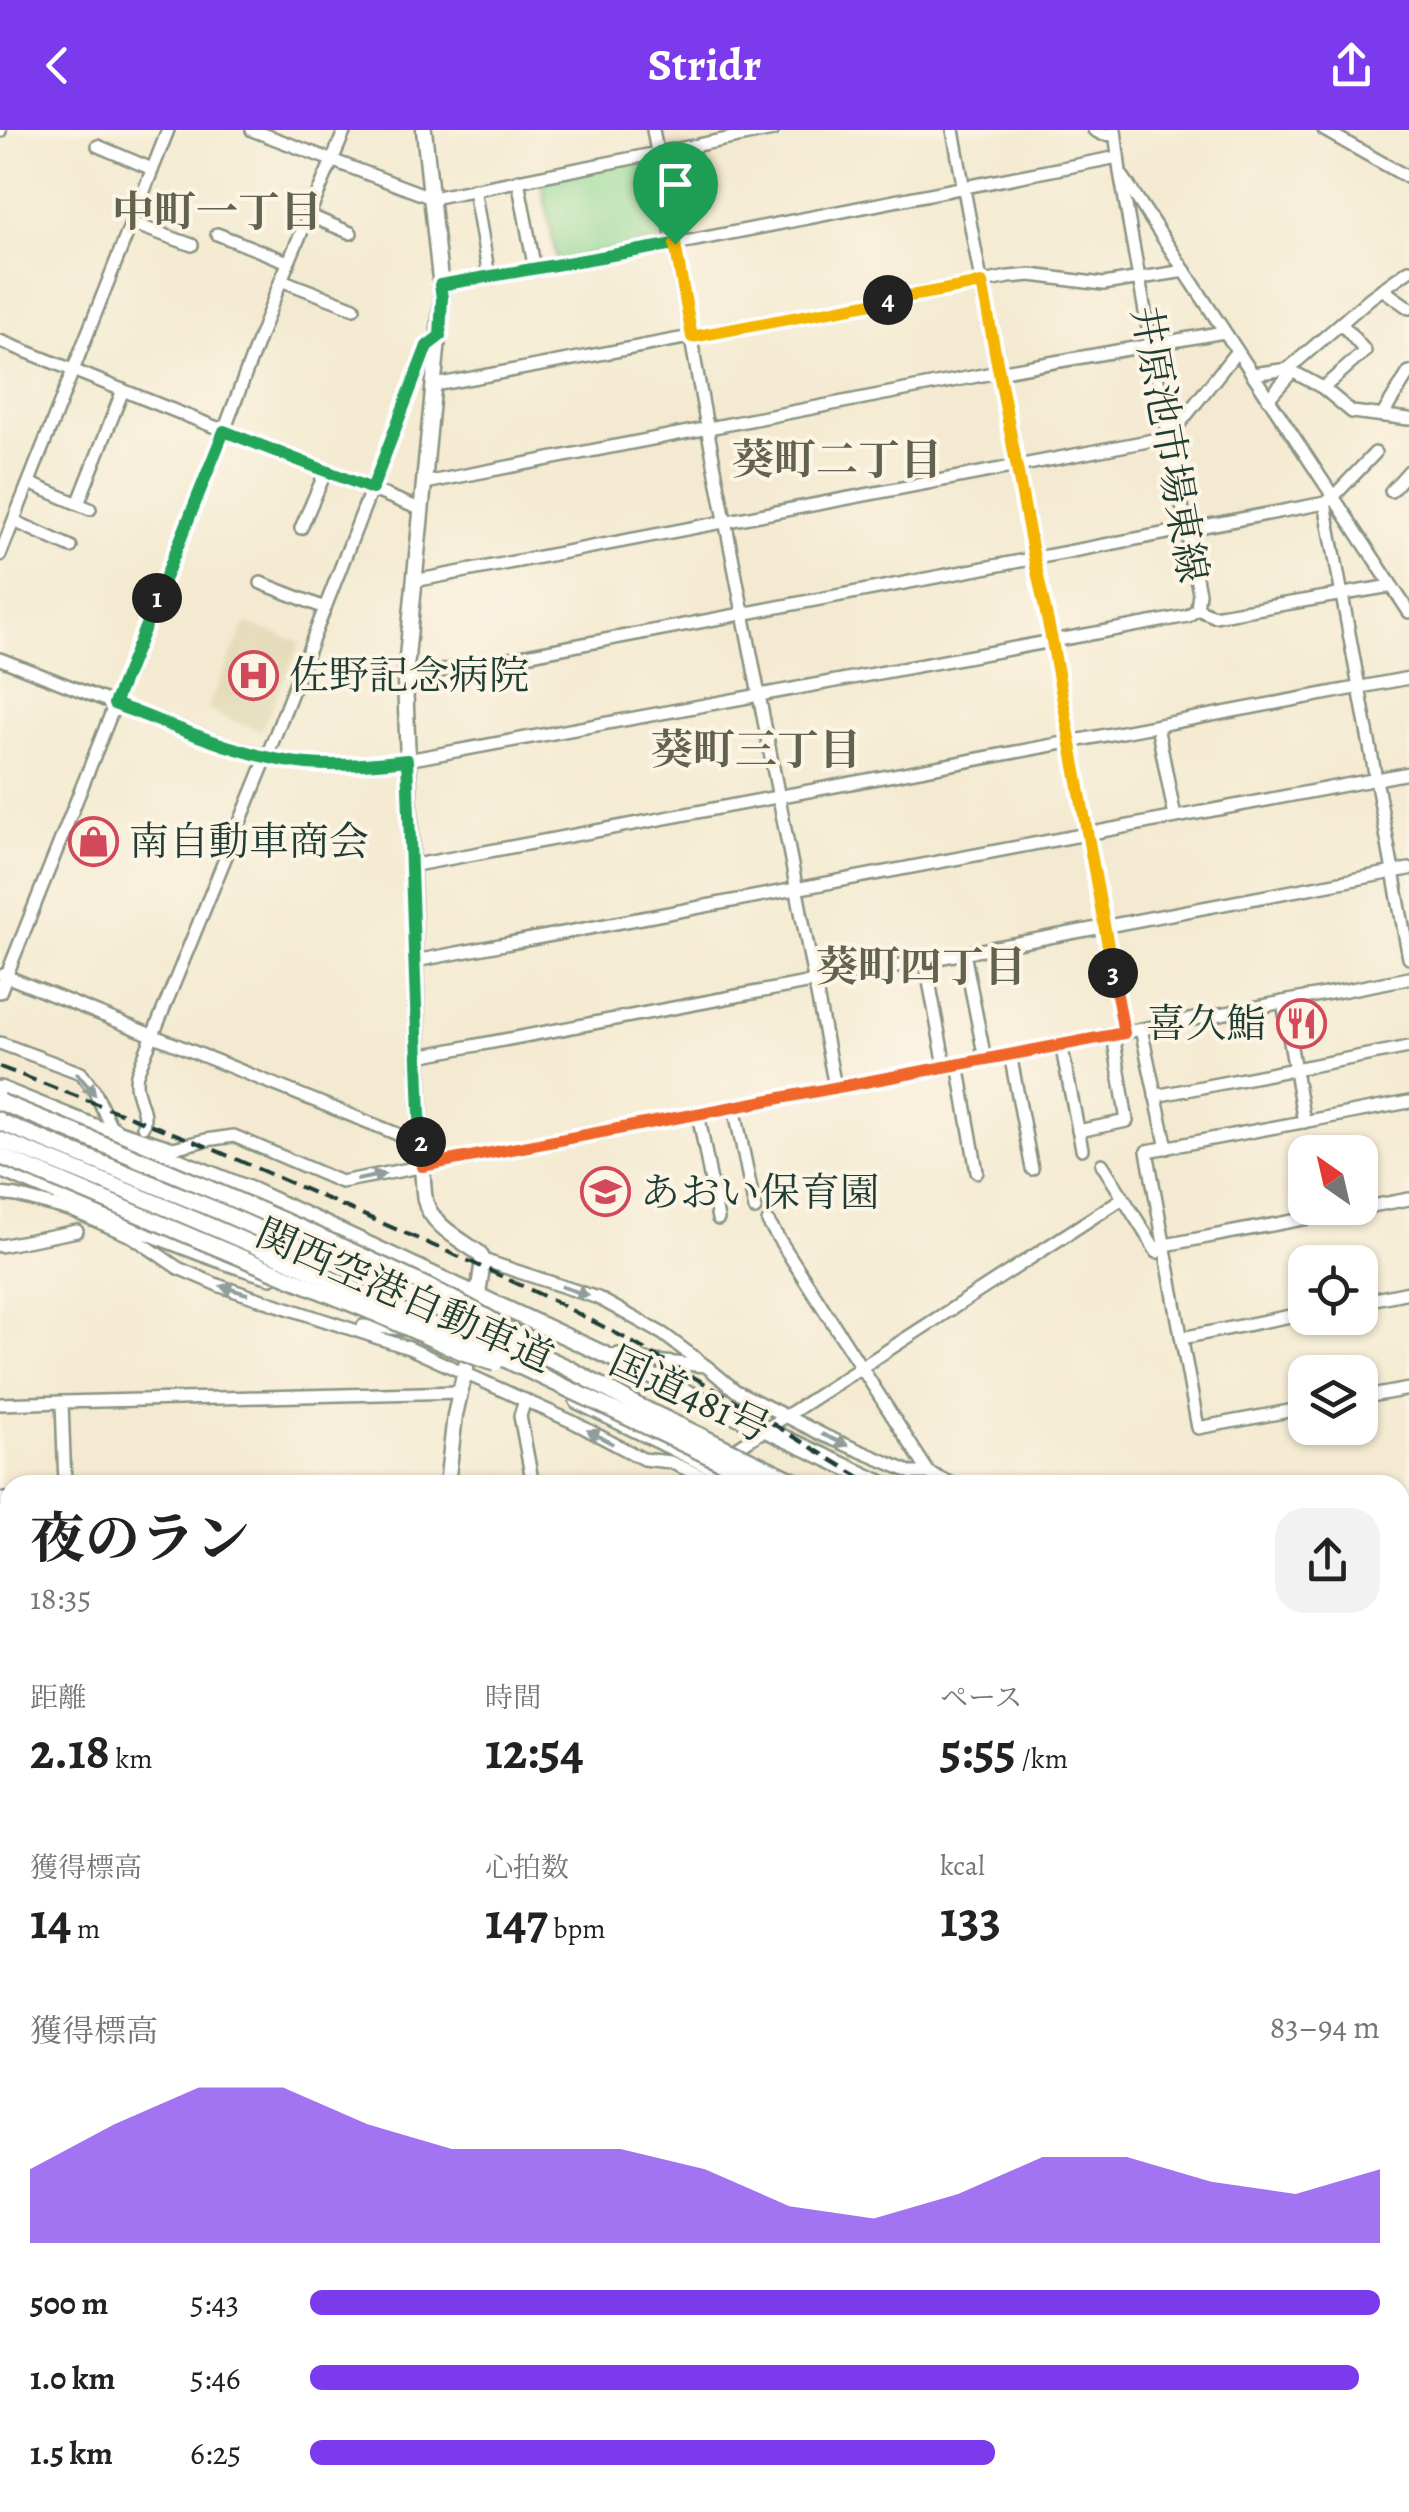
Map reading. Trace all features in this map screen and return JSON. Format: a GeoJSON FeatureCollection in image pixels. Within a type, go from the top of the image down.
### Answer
{"type":"FeatureCollection","features":[{"type":"Feature","properties":{"kind":"highway","name":"国道481号"},"geometry":{"type":"LineString","coordinates":[[0,1089],[236,1184],[862,1475]]}},
{"type":"Feature","properties":{"kind":"highway"},"geometry":{"type":"LineString","coordinates":[[0,1102],[219,1192],[399,1273],[506,1328],[566,1367]]}},
{"type":"Feature","properties":{"kind":"highway"},"geometry":{"type":"LineString","coordinates":[[0,1113],[242,1212],[382,1250]]}},
{"type":"Feature","properties":{"kind":"highway","name":"関西空港自動車道"},"geometry":{"type":"LineString","coordinates":[[0,1122],[216,1210],[566,1367],[781,1475]]}},
{"type":"Feature","properties":{"kind":"highway"},"geometry":{"type":"LineString","coordinates":[[0,1142],[378,1307]]}},
{"type":"Feature","properties":{"kind":"highway","name":"関西空港自動車道"},"geometry":{"type":"LineString","coordinates":[[0,1142],[80,1170],[238,1237],[749,1475]]}},
{"type":"Feature","properties":{"kind":"highway"},"geometry":{"type":"LineString","coordinates":[[0,1156],[469,1355],[551,1381]]}},
{"type":"Feature","properties":{"kind":"highway","name":"国道481号"},"geometry":{"type":"LineString","coordinates":[[0,1169],[224,1262],[378,1307],[719,1475]]}},
{"type":"Feature","properties":{"kind":"main road"},"geometry":{"type":"LineString","coordinates":[[424,130],[442,298],[404,678],[422,1166],[428,1210],[483,1260],[448,1475]]}},
{"type":"Feature","properties":{"kind":"street"},"geometry":{"type":"LineString","coordinates":[[0,556],[168,130]]}},
{"type":"Feature","properties":{"kind":"street"},"geometry":{"type":"LineString","coordinates":[[252,130],[432,198],[773,130]]}},
{"type":"Feature","properties":{"kind":"street"},"geometry":{"type":"LineString","coordinates":[[0,992],[3,975],[224,431],[288,262],[345,130]]}},
{"type":"Feature","properties":{"kind":"street"},"geometry":{"type":"LineString","coordinates":[[653,130],[835,1087]]}},
{"type":"Feature","properties":{"kind":"street"},"geometry":{"type":"LineString","coordinates":[[953,130],[1052,641],[1104,926],[1118,1034],[1128,1120],[1078,1131]]}},
{"type":"Feature","properties":{"kind":"street"},"geometry":{"type":"LineString","coordinates":[[1094,130],[1115,133]]}},
{"type":"Feature","properties":{"kind":"street"},"geometry":{"type":"LineString","coordinates":[[1324,130],[1409,178]]}},
{"type":"Feature","properties":{"kind":"street","name":"井原池市場東線"},"geometry":{"type":"LineString","coordinates":[[0,659],[228,745],[303,764],[371,764],[1188,616],[1197,610],[1199,593],[1115,133]]}},
{"type":"Feature","properties":{"kind":"street"},"geometry":{"type":"LineString","coordinates":[[98,146],[152,169]]}},
{"type":"Feature","properties":{"kind":"street"},"geometry":{"type":"LineString","coordinates":[[440,285],[675,244],[1118,157]]}},
{"type":"Feature","properties":{"kind":"street"},"geometry":{"type":"LineString","coordinates":[[662,179],[700,171]]}},
{"type":"Feature","properties":{"kind":"street"},"geometry":{"type":"LineString","coordinates":[[1120,172],[1329,500],[1408,608]]}},
{"type":"Feature","properties":{"kind":"street"},"geometry":{"type":"LineString","coordinates":[[518,180],[535,270]]}},
{"type":"Feature","properties":{"kind":"street"},"geometry":{"type":"LineString","coordinates":[[474,189],[488,276]]}},
{"type":"Feature","properties":{"kind":"street"},"geometry":{"type":"LineString","coordinates":[[310,216],[351,232]]}},
{"type":"Feature","properties":{"kind":"street"},"geometry":{"type":"LineString","coordinates":[[132,222],[192,245]]}},
{"type":"Feature","properties":{"kind":"street"},"geometry":{"type":"LineString","coordinates":[[216,234],[288,262]]}},
{"type":"Feature","properties":{"kind":"street"},"geometry":{"type":"LineString","coordinates":[[1268,399],[1290,370],[1341,323],[1409,270]]}},
{"type":"Feature","properties":{"kind":"street"},"geometry":{"type":"LineString","coordinates":[[436,385],[1031,275],[1103,284],[1184,271]]}},
{"type":"Feature","properties":{"kind":"street"},"geometry":{"type":"LineString","coordinates":[[281,280],[354,308]]}},
{"type":"Feature","properties":{"kind":"street"},"geometry":{"type":"LineString","coordinates":[[1382,289],[1409,308]]}},
{"type":"Feature","properties":{"kind":"street"},"geometry":{"type":"LineString","coordinates":[[1323,388],[1365,351],[1341,323]]}},
{"type":"Feature","properties":{"kind":"street"},"geometry":{"type":"LineString","coordinates":[[425,483],[1224,332]]}},
{"type":"Feature","properties":{"kind":"street"},"geometry":{"type":"LineString","coordinates":[[143,1126],[145,1118],[134,1086],[427,346],[440,336]]}},
{"type":"Feature","properties":{"kind":"street"},"geometry":{"type":"LineString","coordinates":[[0,341],[420,509]]}},
{"type":"Feature","properties":{"kind":"street"},"geometry":{"type":"LineString","coordinates":[[414,581],[1169,438],[1237,351]]}},
{"type":"Feature","properties":{"kind":"street"},"geometry":{"type":"LineString","coordinates":[[1252,374],[1290,370],[1323,388],[1352,412],[1409,420]]}},
{"type":"Feature","properties":{"kind":"street"},"geometry":{"type":"LineString","coordinates":[[1382,416],[1409,372]]}},
{"type":"Feature","properties":{"kind":"street"},"geometry":{"type":"LineString","coordinates":[[28,483],[84,506],[124,390]]}},
{"type":"Feature","properties":{"kind":"street"},"geometry":{"type":"LineString","coordinates":[[404,678],[1329,500],[1375,453]]}},
{"type":"Feature","properties":{"kind":"street"},"geometry":{"type":"LineString","coordinates":[[302,528],[326,470]]}},
{"type":"Feature","properties":{"kind":"street"},"geometry":{"type":"LineString","coordinates":[[1391,491],[1409,471]]}},
{"type":"Feature","properties":{"kind":"street"},"geometry":{"type":"LineString","coordinates":[[1329,500],[1341,596],[1409,958]]}},
{"type":"Feature","properties":{"kind":"street"},"geometry":{"type":"LineString","coordinates":[[14,521],[71,547]]}},
{"type":"Feature","properties":{"kind":"street"},"geometry":{"type":"LineString","coordinates":[[261,583],[325,608]]}},
{"type":"Feature","properties":{"kind":"street"},"geometry":{"type":"LineString","coordinates":[[1197,610],[1214,616],[1391,586]]}},
{"type":"Feature","properties":{"kind":"street"},"geometry":{"type":"LineString","coordinates":[[410,866],[1409,678]]}},
{"type":"Feature","properties":{"kind":"street"},"geometry":{"type":"LineString","coordinates":[[1157,726],[1175,817]]}},
{"type":"Feature","properties":{"kind":"street"},"geometry":{"type":"LineString","coordinates":[[416,961],[1409,773]]}},
{"type":"Feature","properties":{"kind":"street"},"geometry":{"type":"LineString","coordinates":[[418,1056],[1409,869]]}},
{"type":"Feature","properties":{"kind":"street"},"geometry":{"type":"LineString","coordinates":[[964,953],[985,1059]]}},
{"type":"Feature","properties":{"kind":"street"},"geometry":{"type":"LineString","coordinates":[[925,960],[978,1172]]}},
{"type":"Feature","properties":{"kind":"street"},"geometry":{"type":"LineString","coordinates":[[3,975],[422,1144]]}},
{"type":"Feature","properties":{"kind":"street"},"geometry":{"type":"LineString","coordinates":[[0,1043],[81,1073],[110,1124],[119,1131],[172,1148],[234,1136],[341,1182],[1409,978]]}},
{"type":"Feature","properties":{"kind":"street"},"geometry":{"type":"LineString","coordinates":[[1283,1002],[1304,1122]]}},
{"type":"Feature","properties":{"kind":"street"},"geometry":{"type":"LineString","coordinates":[[1141,1030],[1167,1148]]}},
{"type":"Feature","properties":{"kind":"street"},"geometry":{"type":"LineString","coordinates":[[1062,1044],[1082,1148]]}},
{"type":"Feature","properties":{"kind":"street"},"geometry":{"type":"LineString","coordinates":[[1154,1096],[1409,1047]]}},
{"type":"Feature","properties":{"kind":"street"},"geometry":{"type":"LineString","coordinates":[[1010,1054],[1032,1169]]}},
{"type":"Feature","properties":{"kind":"street"},"geometry":{"type":"LineString","coordinates":[[1288,1411],[1198,1428],[1170,1273],[1160,1247],[1147,1151],[1409,1102]]}},
{"type":"Feature","properties":{"kind":"street"},"geometry":{"type":"LineString","coordinates":[[734,1106],[755,1209]]}},
{"type":"Feature","properties":{"kind":"street"},"geometry":{"type":"LineString","coordinates":[[698,1113],[718,1219]]}},
{"type":"Feature","properties":{"kind":"street"},"geometry":{"type":"LineString","coordinates":[[1102,1164],[1160,1247]]}},
{"type":"Feature","properties":{"kind":"street"},"geometry":{"type":"LineString","coordinates":[[0,1194],[73,1211],[133,1238],[178,1268],[220,1286],[367,1328],[428,1329]]}},
{"type":"Feature","properties":{"kind":"street"},"geometry":{"type":"LineString","coordinates":[[696,1475],[1123,1198]]}},
{"type":"Feature","properties":{"kind":"street"},"geometry":{"type":"LineString","coordinates":[[1160,1247],[1409,1199]]}},
{"type":"Feature","properties":{"kind":"street"},"geometry":{"type":"LineString","coordinates":[[768,1222],[929,1473]]}},
{"type":"Feature","properties":{"kind":"street"},"geometry":{"type":"LineString","coordinates":[[0,1246],[77,1231]]}},
{"type":"Feature","properties":{"kind":"street"},"geometry":{"type":"LineString","coordinates":[[483,1260],[598,1298],[663,1334],[736,1391],[912,1472],[933,1475]]}},
{"type":"Feature","properties":{"kind":"street"},"geometry":{"type":"LineString","coordinates":[[1378,1298],[1409,1292]]}},
{"type":"Feature","properties":{"kind":"street"},"geometry":{"type":"LineString","coordinates":[[282,1304],[466,1372],[643,1459],[704,1470],[710,1475]]}},
{"type":"Feature","properties":{"kind":"street"},"geometry":{"type":"LineString","coordinates":[[1182,1338],[1288,1316]]}},
{"type":"Feature","properties":{"kind":"street"},"geometry":{"type":"LineString","coordinates":[[585,1345],[634,1359],[706,1366]]}},
{"type":"Feature","properties":{"kind":"street"},"geometry":{"type":"LineString","coordinates":[[1378,1394],[1409,1388]]}},
{"type":"Feature","properties":{"kind":"street"},"geometry":{"type":"LineString","coordinates":[[0,1404],[460,1392]]}},
{"type":"Feature","properties":{"kind":"street"},"geometry":{"type":"LineString","coordinates":[[525,1400],[520,1416],[531,1475]]}},
{"type":"Feature","properties":{"kind":"street"},"geometry":{"type":"LineString","coordinates":[[62,1402],[65,1475]]}},
{"type":"Feature","properties":{"kind":"shaded area","name":"佐野記念病院"},"geometry":{"type":"Polygon","coordinates":[[[246,623],[300,642],[262,730],[207,709],[246,623]]]}},
{"type":"Feature","properties":{"kind":"green space"},"geometry":{"type":"Polygon","coordinates":[[[654,157],[670,240],[557,261],[541,178],[654,157]]]}},
{"type":"Feature","properties":{"kind":"railway"},"geometry":{"type":"LineString","coordinates":[[0,1067],[199,1143],[552,1300],[727,1396],[857,1475]]}},
{"type":"Feature","properties":{"kind":"place","name":"佐野記念病院"},"geometry":{"type":"Point","coordinates":[254,675]}},
{"type":"Feature","properties":{"kind":"place","name":"南自動車商会"},"geometry":{"type":"Point","coordinates":[94,841]}},
{"type":"Feature","properties":{"kind":"place","name":"喜久鮨"},"geometry":{"type":"Point","coordinates":[1301,1023]}},
{"type":"Feature","properties":{"kind":"place","name":"あおい保育園"},"geometry":{"type":"Point","coordinates":[605,1192]}},
{"type":"Feature","properties":{"kind":"district","name":"中町一丁目"},"geometry":{"type":"Point","coordinates":[217,211]}},
{"type":"Feature","properties":{"kind":"district","name":"葵町二丁目"},"geometry":{"type":"Point","coordinates":[837,459]}},
{"type":"Feature","properties":{"kind":"district","name":"葵町三丁目"},"geometry":{"type":"Point","coordinates":[756,749]}},
{"type":"Feature","properties":{"kind":"district","name":"葵町四丁目"},"geometry":{"type":"Point","coordinates":[921,966]}},
{"type":"Feature","properties":{"kind":"route"},"geometry":{"type":"LineString","coordinates":[[675,244],[692,337],[982,283],[1124,1033],[422,1166],[407,760],[349,766],[303,764],[228,745],[114,704],[224,431],[372,489],[427,346],[440,336],[440,285],[675,244]]}}]}
